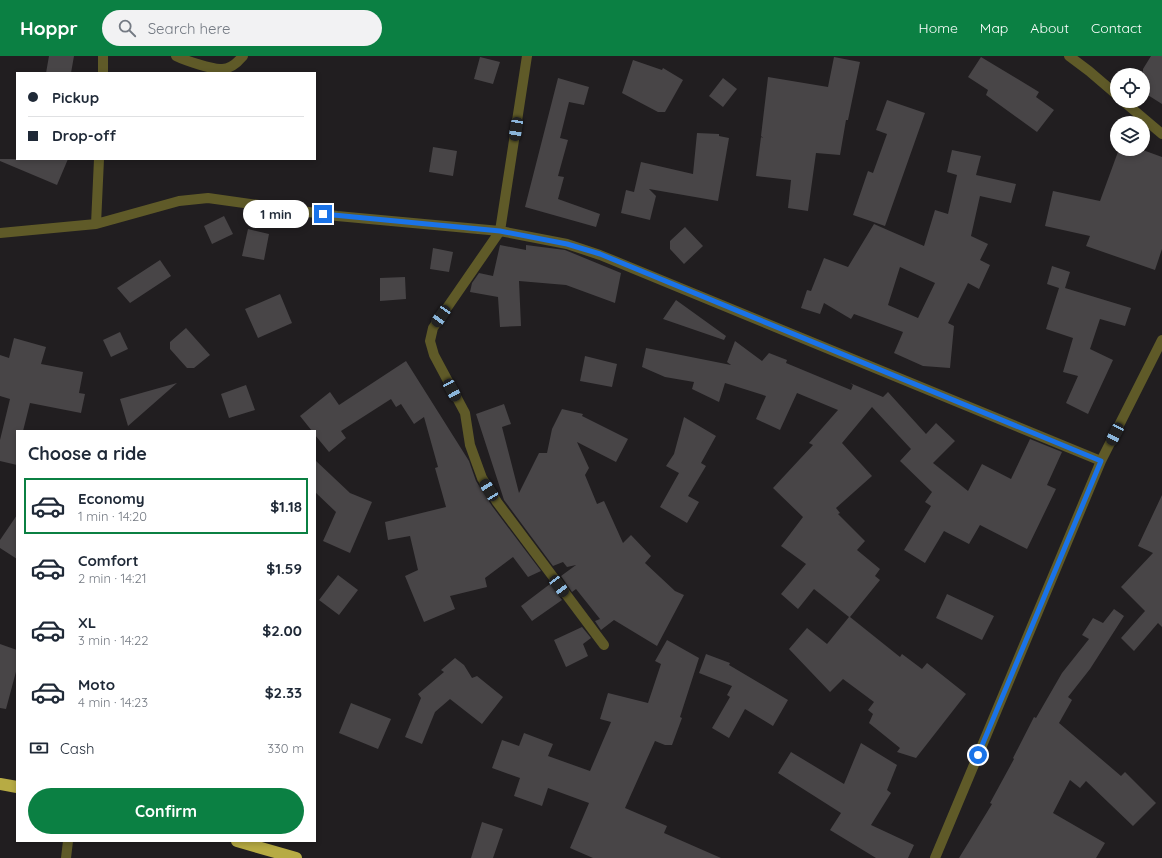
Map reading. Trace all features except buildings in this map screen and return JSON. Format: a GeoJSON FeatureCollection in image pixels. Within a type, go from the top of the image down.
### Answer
{"type":"FeatureCollection","features":[{"type":"Feature","properties":{"kind":"highway"},"geometry":{"type":"LineString","coordinates":[[0,784],[16,787]]}},
{"type":"Feature","properties":{"kind":"highway"},"geometry":{"type":"LineString","coordinates":[[240,842],[296,858]]}},
{"type":"Feature","properties":{"kind":"street"},"geometry":{"type":"LineString","coordinates":[[103,56],[103,72]]}},
{"type":"Feature","properties":{"kind":"street"},"geometry":{"type":"LineString","coordinates":[[176,56],[184,60],[221,69],[229,68],[243,56]]}},
{"type":"Feature","properties":{"kind":"street"},"geometry":{"type":"LineString","coordinates":[[527,56],[500,231],[433,328],[430,342],[434,355],[465,413],[470,445],[482,478],[497,502],[604,645]]}},
{"type":"Feature","properties":{"kind":"street"},"geometry":{"type":"LineString","coordinates":[[1069,56],[1110,89]]}},
{"type":"Feature","properties":{"kind":"street"},"geometry":{"type":"LineString","coordinates":[[1132,108],[1162,134]]}},
{"type":"Feature","properties":{"kind":"street"},"geometry":{"type":"LineString","coordinates":[[96,224],[99,160]]}},
{"type":"Feature","properties":{"kind":"street"},"geometry":{"type":"LineString","coordinates":[[0,233],[96,224],[179,201],[208,198],[337,216],[500,231],[567,244],[600,254],[1101,461]]}},
{"type":"Feature","properties":{"kind":"street"},"geometry":{"type":"LineString","coordinates":[[935,858],[1101,461],[1162,340]]}},
{"type":"Feature","properties":{"kind":"street"},"geometry":{"type":"LineString","coordinates":[[66,858],[68,842]]}},
{"type":"Feature","properties":{"kind":"route"},"geometry":{"type":"LineString","coordinates":[[323,214],[500,231],[567,244],[600,254],[1101,461],[978,755]]}}]}
